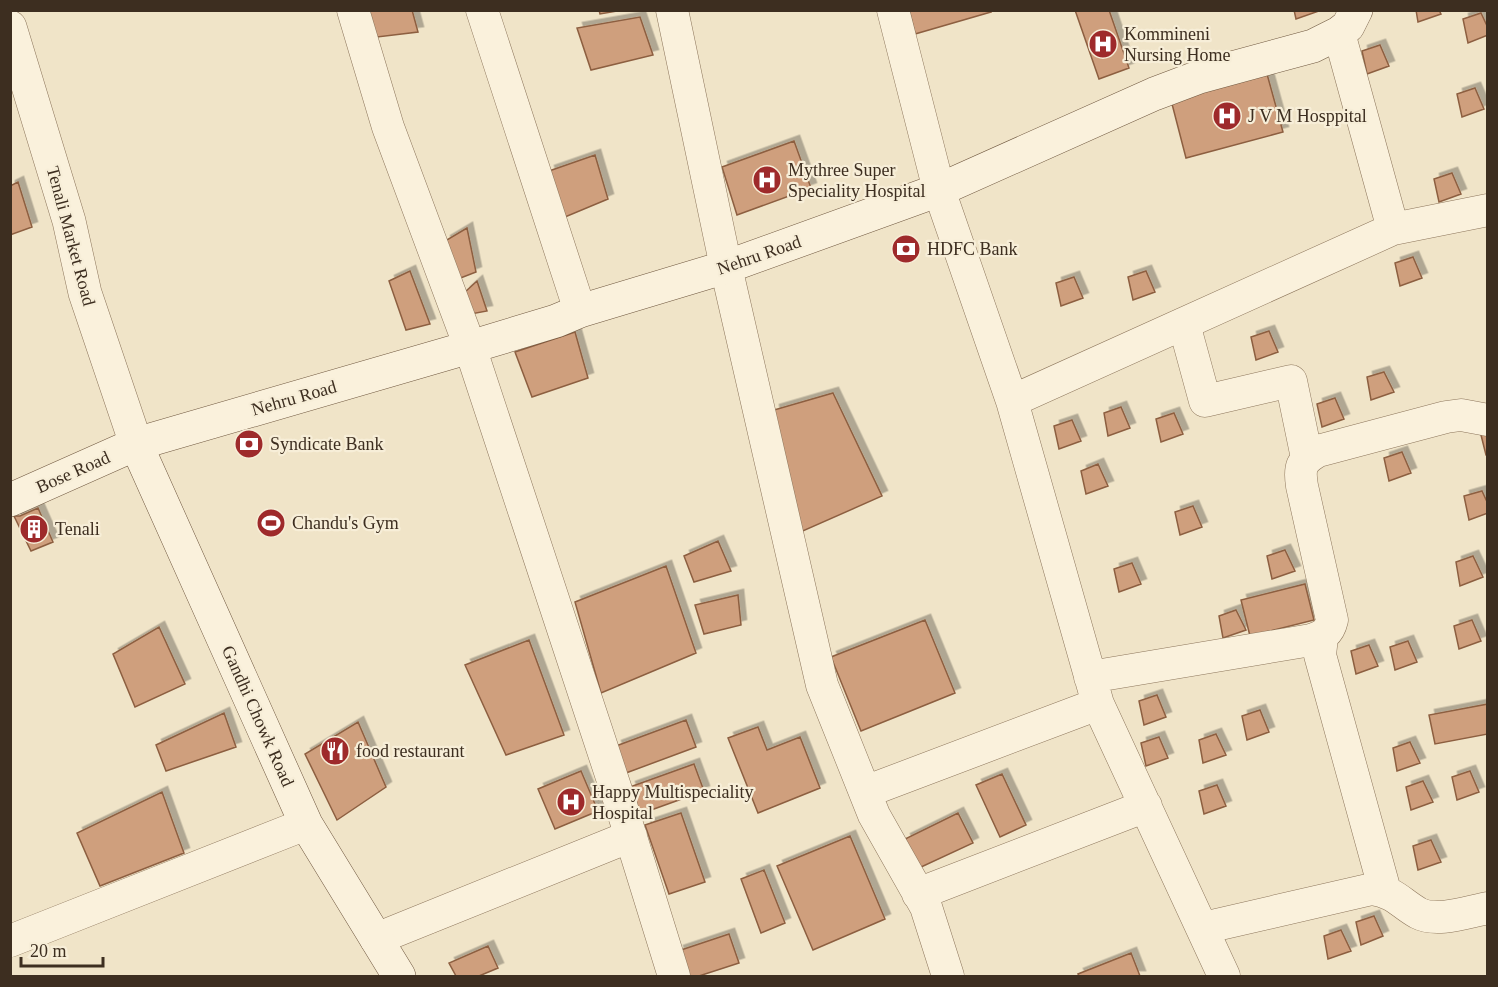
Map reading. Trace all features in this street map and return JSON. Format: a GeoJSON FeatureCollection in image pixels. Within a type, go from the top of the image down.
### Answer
{"type":"FeatureCollection","features":[{"type":"Feature","properties":{"kind":"main road","name":"Nehru Road"},"geometry":{"type":"LineString","coordinates":[[136,444],[470,347],[726,267],[939,189],[1199,77],[1313,46],[1347,22]]}},
{"type":"Feature","properties":{"kind":"main road","name":"Tenali Market Road"},"geometry":{"type":"LineString","coordinates":[[10,27],[69,221],[85,293],[136,444]]}},
{"type":"Feature","properties":{"kind":"main road","name":"Bose Road"},"geometry":{"type":"LineString","coordinates":[[10,500],[136,444]]}},
{"type":"Feature","properties":{"kind":"main road","name":"Gandhi Chowk Road"},"geometry":{"type":"LineString","coordinates":[[136,444],[306,824],[399,976]]}},
{"type":"Feature","properties":{"kind":"street"},"geometry":{"type":"LineString","coordinates":[[353,10],[388,127],[470,347],[631,836],[674,976]]}},
{"type":"Feature","properties":{"kind":"street"},"geometry":{"type":"LineString","coordinates":[[482,10],[580,311]]}},
{"type":"Feature","properties":{"kind":"street"},"geometry":{"type":"LineString","coordinates":[[672,10],[726,267],[822,685],[874,815],[926,907],[948,976]]}},
{"type":"Feature","properties":{"kind":"street"},"geometry":{"type":"LineString","coordinates":[[893,10],[939,189],[1012,401],[1094,691],[1126,768],[1146,806],[1224,976]]}},
{"type":"Feature","properties":{"kind":"street"},"geometry":{"type":"LineString","coordinates":[[1347,22],[1393,229]]}},
{"type":"Feature","properties":{"kind":"street"},"geometry":{"type":"LineString","coordinates":[[1012,401],[1393,229],[1488,210]]}},
{"type":"Feature","properties":{"kind":"street"},"geometry":{"type":"LineString","coordinates":[[1184,324],[1205,401],[1291,381],[1307,458]]}},
{"type":"Feature","properties":{"kind":"street"},"geometry":{"type":"LineString","coordinates":[[865,792],[1094,691],[1322,637],[1329,630],[1332,620],[1302,486],[1300,470],[1307,458],[1318,452],[1446,417],[1461,415],[1488,420]]}},
{"type":"Feature","properties":{"kind":"street"},"geometry":{"type":"LineString","coordinates":[[1322,637],[1320,655],[1385,891]]}},
{"type":"Feature","properties":{"kind":"street"},"geometry":{"type":"LineString","coordinates":[[918,894],[1146,806]]}},
{"type":"Feature","properties":{"kind":"street"},"geometry":{"type":"LineString","coordinates":[[10,941],[306,824]]}},
{"type":"Feature","properties":{"kind":"street"},"geometry":{"type":"LineString","coordinates":[[376,939],[631,836]]}},
{"type":"Feature","properties":{"kind":"street"},"geometry":{"type":"LineString","coordinates":[[1203,928],[1372,889],[1385,891],[1418,913],[1432,917],[1488,908]]}},
{"type":"Feature","properties":{"kind":"building"},"geometry":{"type":"Polygon","coordinates":[[[372,10],[412,10],[418,32],[377,37],[365,14],[372,10]]]}},
{"type":"Feature","properties":{"kind":"building"},"geometry":{"type":"Polygon","coordinates":[[[599,10],[623,10],[600,14],[599,10]]]}},
{"type":"Feature","properties":{"kind":"building"},"geometry":{"type":"Polygon","coordinates":[[[909,10],[990,10],[991,12],[915,34],[909,10]]]}},
{"type":"Feature","properties":{"kind":"building"},"geometry":{"type":"Polygon","coordinates":[[[1075,10],[1109,10],[1129,68],[1099,79],[1075,10]]]}},
{"type":"Feature","properties":{"kind":"building"},"geometry":{"type":"Polygon","coordinates":[[[1294,10],[1318,10],[1319,11],[1296,19],[1294,10]]]}},
{"type":"Feature","properties":{"kind":"building"},"geometry":{"type":"Polygon","coordinates":[[[1416,10],[1439,10],[1441,14],[1418,22],[1416,10]]]}},
{"type":"Feature","properties":{"kind":"building"},"geometry":{"type":"Polygon","coordinates":[[[1481,13],[1488,28],[1488,35],[1468,43],[1463,19],[1481,13]]]}},
{"type":"Feature","properties":{"kind":"building"},"geometry":{"type":"Polygon","coordinates":[[[640,17],[653,55],[591,70],[577,28],[640,17]]]}},
{"type":"Feature","properties":{"kind":"building"},"geometry":{"type":"Polygon","coordinates":[[[1380,45],[1389,66],[1367,74],[1362,51],[1380,45]]]}},
{"type":"Feature","properties":{"kind":"building","name":"J V M Hosppital"},"geometry":{"type":"Polygon","coordinates":[[[1267,74],[1283,132],[1186,158],[1171,100],[1267,74]]]}},
{"type":"Feature","properties":{"kind":"building"},"geometry":{"type":"Polygon","coordinates":[[[1475,88],[1484,109],[1462,117],[1457,94],[1475,88]]]}},
{"type":"Feature","properties":{"kind":"building"},"geometry":{"type":"Polygon","coordinates":[[[794,141],[811,188],[737,215],[722,167],[794,141]]]}},
{"type":"Feature","properties":{"kind":"building"},"geometry":{"type":"Polygon","coordinates":[[[595,155],[608,199],[565,217],[549,171],[595,155]]]}},
{"type":"Feature","properties":{"kind":"building"},"geometry":{"type":"Polygon","coordinates":[[[1452,173],[1461,194],[1439,202],[1434,179],[1452,173]]]}},
{"type":"Feature","properties":{"kind":"building"},"geometry":{"type":"Polygon","coordinates":[[[18,182],[32,227],[10,235],[10,186],[18,182]]]}},
{"type":"Feature","properties":{"kind":"building"},"geometry":{"type":"Polygon","coordinates":[[[467,228],[476,272],[458,279],[445,241],[467,228]]]}},
{"type":"Feature","properties":{"kind":"building"},"geometry":{"type":"Polygon","coordinates":[[[1413,257],[1422,278],[1400,286],[1395,263],[1413,257]]]}},
{"type":"Feature","properties":{"kind":"building"},"geometry":{"type":"Polygon","coordinates":[[[410,271],[430,324],[406,330],[389,281],[410,271]]]}},
{"type":"Feature","properties":{"kind":"building"},"geometry":{"type":"Polygon","coordinates":[[[1146,271],[1155,292],[1133,300],[1128,277],[1146,271]]]}},
{"type":"Feature","properties":{"kind":"building"},"geometry":{"type":"Polygon","coordinates":[[[1074,277],[1083,298],[1061,306],[1056,283],[1074,277]]]}},
{"type":"Feature","properties":{"kind":"building"},"geometry":{"type":"Polygon","coordinates":[[[477,281],[487,311],[471,314],[465,292],[477,281]]]}},
{"type":"Feature","properties":{"kind":"building"},"geometry":{"type":"Polygon","coordinates":[[[1269,331],[1278,352],[1256,360],[1251,337],[1269,331]]]}},
{"type":"Feature","properties":{"kind":"building"},"geometry":{"type":"Polygon","coordinates":[[[575,332],[588,378],[532,397],[515,352],[575,332]]]}},
{"type":"Feature","properties":{"kind":"building"},"geometry":{"type":"Polygon","coordinates":[[[1384,372],[1394,392],[1371,400],[1367,377],[1384,372]]]}},
{"type":"Feature","properties":{"kind":"building"},"geometry":{"type":"Polygon","coordinates":[[[833,393],[882,496],[796,534],[774,410],[833,393]]]}},
{"type":"Feature","properties":{"kind":"building"},"geometry":{"type":"Polygon","coordinates":[[[1335,398],[1344,419],[1322,427],[1317,404],[1335,398]]]}},
{"type":"Feature","properties":{"kind":"building"},"geometry":{"type":"Polygon","coordinates":[[[1121,407],[1130,428],[1108,436],[1104,413],[1121,407]]]}},
{"type":"Feature","properties":{"kind":"building"},"geometry":{"type":"Polygon","coordinates":[[[1174,413],[1183,434],[1161,442],[1156,419],[1174,413]]]}},
{"type":"Feature","properties":{"kind":"building"},"geometry":{"type":"Polygon","coordinates":[[[1072,420],[1081,441],[1059,449],[1054,426],[1072,420]]]}},
{"type":"Feature","properties":{"kind":"building"},"geometry":{"type":"Polygon","coordinates":[[[1488,425],[1488,455],[1486,455],[1479,427],[1488,425]]]}},
{"type":"Feature","properties":{"kind":"building"},"geometry":{"type":"Polygon","coordinates":[[[1402,452],[1411,473],[1389,481],[1384,458],[1402,452]]]}},
{"type":"Feature","properties":{"kind":"building"},"geometry":{"type":"Polygon","coordinates":[[[1098,464],[1108,486],[1086,494],[1081,471],[1098,464]]]}},
{"type":"Feature","properties":{"kind":"building"},"geometry":{"type":"Polygon","coordinates":[[[1482,491],[1488,504],[1488,513],[1469,520],[1464,496],[1482,491]]]}},
{"type":"Feature","properties":{"kind":"building"},"geometry":{"type":"Polygon","coordinates":[[[1193,506],[1202,527],[1180,535],[1175,512],[1193,506]]]}},
{"type":"Feature","properties":{"kind":"building","name":"Tenali"},"geometry":{"type":"Polygon","coordinates":[[[38,508],[53,542],[31,551],[14,516],[20,516],[38,508]]]}},
{"type":"Feature","properties":{"kind":"building"},"geometry":{"type":"Polygon","coordinates":[[[718,541],[731,571],[694,582],[684,556],[718,541]]]}},
{"type":"Feature","properties":{"kind":"building"},"geometry":{"type":"Polygon","coordinates":[[[1285,550],[1295,571],[1272,579],[1267,556],[1285,550]]]}},
{"type":"Feature","properties":{"kind":"building"},"geometry":{"type":"Polygon","coordinates":[[[1473,556],[1483,577],[1460,586],[1456,562],[1473,556]]]}},
{"type":"Feature","properties":{"kind":"building"},"geometry":{"type":"Polygon","coordinates":[[[1132,563],[1141,584],[1119,592],[1114,569],[1132,563]]]}},
{"type":"Feature","properties":{"kind":"building"},"geometry":{"type":"Polygon","coordinates":[[[666,566],[696,653],[601,693],[575,602],[666,566]]]}},
{"type":"Feature","properties":{"kind":"building"},"geometry":{"type":"Polygon","coordinates":[[[1305,584],[1314,620],[1250,636],[1241,600],[1305,584]]]}},
{"type":"Feature","properties":{"kind":"building"},"geometry":{"type":"Polygon","coordinates":[[[738,595],[741,625],[704,634],[695,605],[738,595]]]}},
{"type":"Feature","properties":{"kind":"building"},"geometry":{"type":"Polygon","coordinates":[[[1236,610],[1246,630],[1223,638],[1219,616],[1236,610]]]}},
{"type":"Feature","properties":{"kind":"building"},"geometry":{"type":"Polygon","coordinates":[[[925,620],[955,693],[861,731],[831,657],[925,620]]]}},
{"type":"Feature","properties":{"kind":"building"},"geometry":{"type":"Polygon","coordinates":[[[1472,620],[1481,641],[1459,649],[1454,626],[1472,620]]]}},
{"type":"Feature","properties":{"kind":"building"},"geometry":{"type":"Polygon","coordinates":[[[159,627],[185,684],[135,707],[113,654],[159,627]]]}},
{"type":"Feature","properties":{"kind":"building"},"geometry":{"type":"Polygon","coordinates":[[[529,640],[564,735],[506,755],[465,665],[529,640]]]}},
{"type":"Feature","properties":{"kind":"building"},"geometry":{"type":"Polygon","coordinates":[[[1408,641],[1417,662],[1395,670],[1390,647],[1408,641]]]}},
{"type":"Feature","properties":{"kind":"building"},"geometry":{"type":"Polygon","coordinates":[[[1369,645],[1378,666],[1356,674],[1351,651],[1369,645]]]}},
{"type":"Feature","properties":{"kind":"building"},"geometry":{"type":"Polygon","coordinates":[[[1157,695],[1166,717],[1144,725],[1139,701],[1157,695]]]}},
{"type":"Feature","properties":{"kind":"building"},"geometry":{"type":"Polygon","coordinates":[[[1488,704],[1488,734],[1435,744],[1429,715],[1488,704]]]}},
{"type":"Feature","properties":{"kind":"building"},"geometry":{"type":"Polygon","coordinates":[[[1260,710],[1269,732],[1247,740],[1242,716],[1260,710]]]}},
{"type":"Feature","properties":{"kind":"building"},"geometry":{"type":"Polygon","coordinates":[[[224,713],[236,747],[166,771],[156,745],[224,713]]]}},
{"type":"Feature","properties":{"kind":"building"},"geometry":{"type":"Polygon","coordinates":[[[686,720],[696,747],[626,773],[616,746],[686,720]]]}},
{"type":"Feature","properties":{"kind":"building"},"geometry":{"type":"Polygon","coordinates":[[[358,722],[386,787],[337,820],[305,754],[358,722]]]}},
{"type":"Feature","properties":{"kind":"building"},"geometry":{"type":"Polygon","coordinates":[[[758,727],[767,750],[800,737],[820,788],[758,813],[728,738],[758,727]]]}},
{"type":"Feature","properties":{"kind":"building"},"geometry":{"type":"Polygon","coordinates":[[[1216,734],[1226,755],[1203,763],[1199,740],[1216,734]]]}},
{"type":"Feature","properties":{"kind":"building"},"geometry":{"type":"Polygon","coordinates":[[[1159,737],[1168,758],[1146,766],[1141,743],[1159,737]]]}},
{"type":"Feature","properties":{"kind":"building"},"geometry":{"type":"Polygon","coordinates":[[[1410,742],[1420,763],[1397,771],[1393,748],[1410,742]]]}},
{"type":"Feature","properties":{"kind":"building"},"geometry":{"type":"Polygon","coordinates":[[[694,764],[704,791],[640,814],[630,787],[694,764]]]}},
{"type":"Feature","properties":{"kind":"building"},"geometry":{"type":"Polygon","coordinates":[[[581,771],[598,811],[555,829],[538,789],[581,771]]]}},
{"type":"Feature","properties":{"kind":"building"},"geometry":{"type":"Polygon","coordinates":[[[1470,771],[1479,792],[1457,800],[1452,777],[1470,771]]]}},
{"type":"Feature","properties":{"kind":"building"},"geometry":{"type":"Polygon","coordinates":[[[1002,774],[1026,825],[1000,837],[976,785],[1002,774]]]}},
{"type":"Feature","properties":{"kind":"building"},"geometry":{"type":"Polygon","coordinates":[[[1423,781],[1433,802],[1411,810],[1406,787],[1423,781]]]}},
{"type":"Feature","properties":{"kind":"building"},"geometry":{"type":"Polygon","coordinates":[[[1217,785],[1226,806],[1204,814],[1199,791],[1217,785]]]}},
{"type":"Feature","properties":{"kind":"building"},"geometry":{"type":"Polygon","coordinates":[[[162,792],[184,853],[100,886],[77,833],[162,792]]]}},
{"type":"Feature","properties":{"kind":"building"},"geometry":{"type":"Polygon","coordinates":[[[681,813],[705,882],[669,894],[645,825],[681,813]]]}},
{"type":"Feature","properties":{"kind":"building"},"geometry":{"type":"Polygon","coordinates":[[[958,813],[973,843],[919,868],[905,839],[958,813]]]}},
{"type":"Feature","properties":{"kind":"building"},"geometry":{"type":"Polygon","coordinates":[[[850,836],[885,919],[813,950],[777,866],[850,836]]]}},
{"type":"Feature","properties":{"kind":"building"},"geometry":{"type":"Polygon","coordinates":[[[1431,840],[1441,862],[1418,870],[1413,846],[1431,840]]]}},
{"type":"Feature","properties":{"kind":"building"},"geometry":{"type":"Polygon","coordinates":[[[764,870],[785,923],[761,933],[741,879],[764,870]]]}},
{"type":"Feature","properties":{"kind":"building"},"geometry":{"type":"Polygon","coordinates":[[[1374,916],[1383,936],[1361,945],[1356,922],[1374,916]]]}},
{"type":"Feature","properties":{"kind":"building"},"geometry":{"type":"Polygon","coordinates":[[[1341,930],[1351,951],[1328,959],[1324,936],[1341,930]]]}},
{"type":"Feature","properties":{"kind":"building"},"geometry":{"type":"Polygon","coordinates":[[[729,934],[739,963],[699,976],[687,976],[678,951],[729,934]]]}},
{"type":"Feature","properties":{"kind":"building"},"geometry":{"type":"Polygon","coordinates":[[[488,946],[498,968],[479,976],[456,976],[449,963],[488,946]]]}},
{"type":"Feature","properties":{"kind":"building"},"geometry":{"type":"Polygon","coordinates":[[[1131,953],[1140,976],[1079,976],[1078,974],[1131,953]]]}},
{"type":"Feature","properties":{"kind":"place","name":"Kommineni Nursing Home"},"geometry":{"type":"Point","coordinates":[1103,44]}},
{"type":"Feature","properties":{"kind":"place","name":"J V M Hosppital"},"geometry":{"type":"Point","coordinates":[1227,116]}},
{"type":"Feature","properties":{"kind":"place","name":"Mythree Super Speciality Hospital"},"geometry":{"type":"Point","coordinates":[767,180]}},
{"type":"Feature","properties":{"kind":"place","name":"HDFC Bank"},"geometry":{"type":"Point","coordinates":[906,249]}},
{"type":"Feature","properties":{"kind":"place","name":"Syndicate Bank"},"geometry":{"type":"Point","coordinates":[249,444]}},
{"type":"Feature","properties":{"kind":"place","name":"Chandu's Gym"},"geometry":{"type":"Point","coordinates":[271,523]}},
{"type":"Feature","properties":{"kind":"place","name":"Tenali"},"geometry":{"type":"Point","coordinates":[34,529]}},
{"type":"Feature","properties":{"kind":"place","name":"food restaurant"},"geometry":{"type":"Point","coordinates":[335,751]}},
{"type":"Feature","properties":{"kind":"place","name":"Happy Multispeciality Hospital"},"geometry":{"type":"Point","coordinates":[571,802]}}]}
